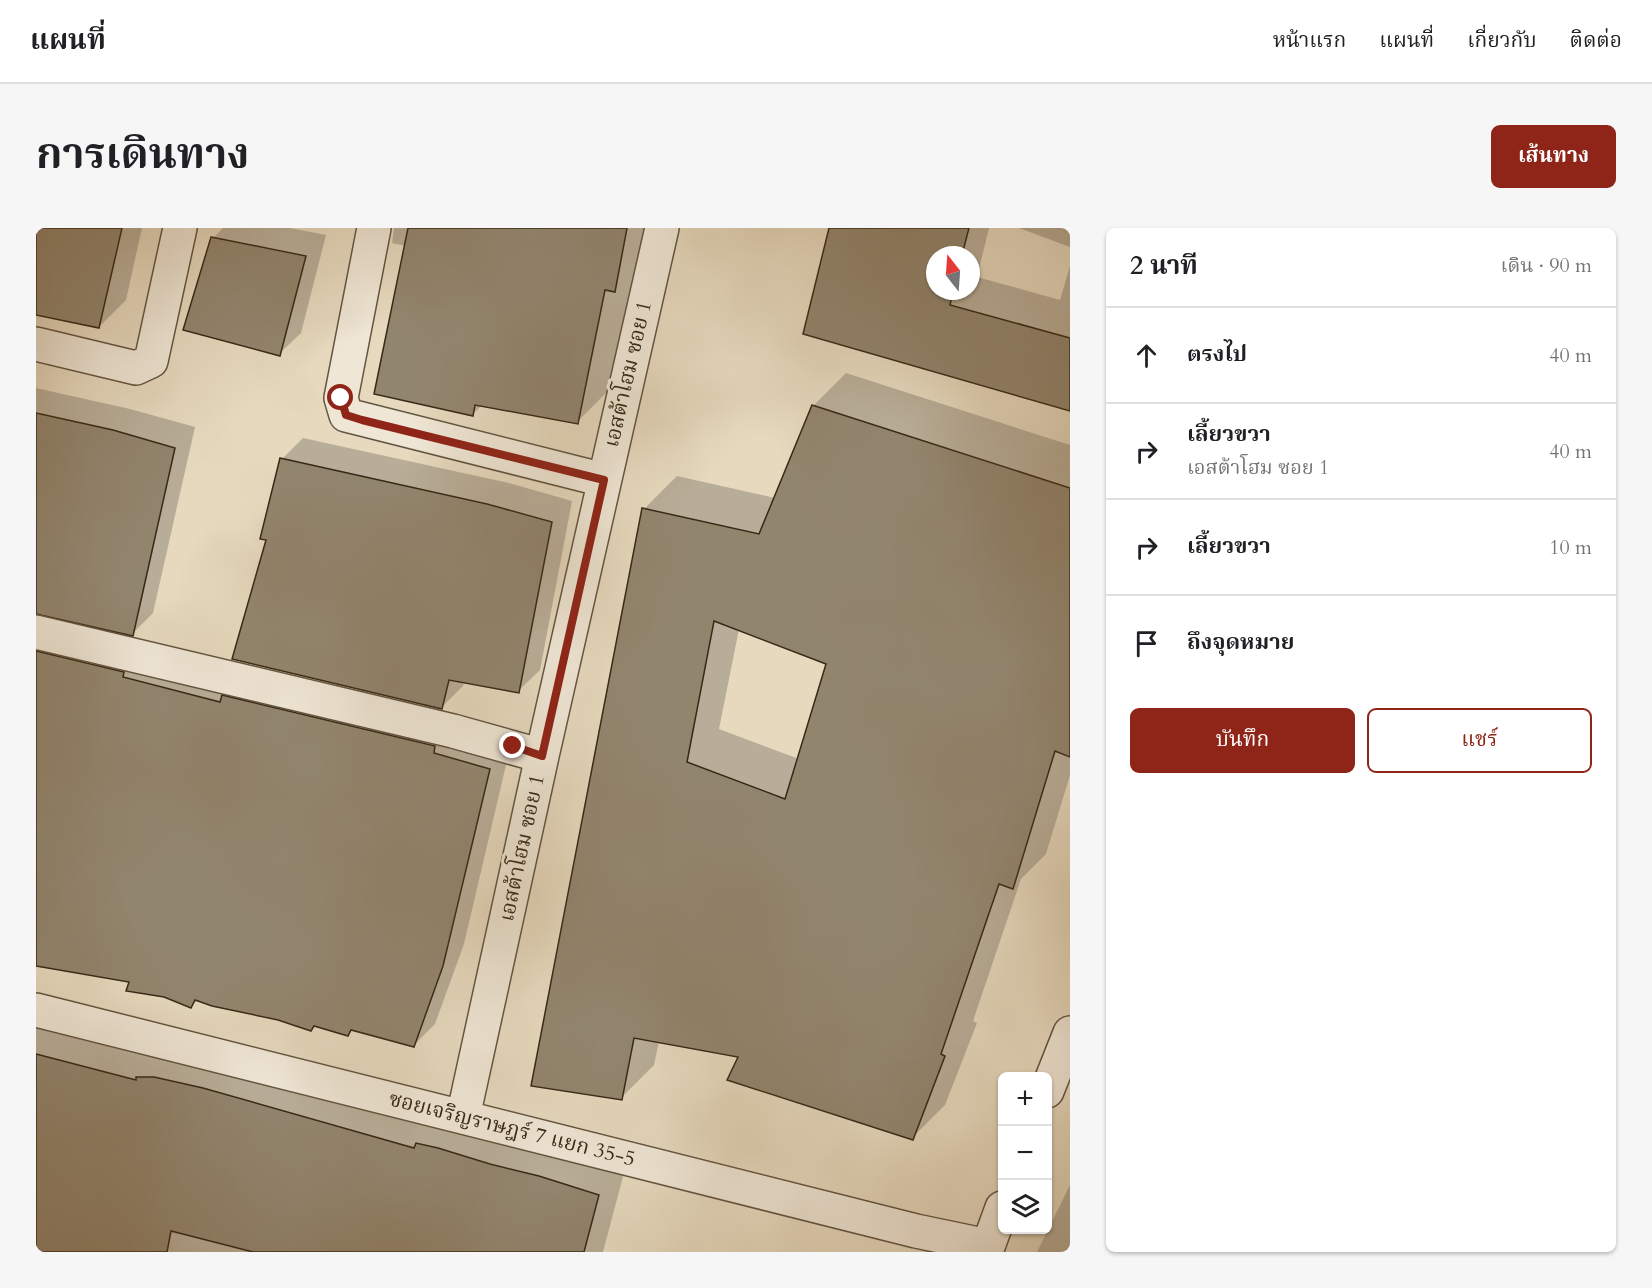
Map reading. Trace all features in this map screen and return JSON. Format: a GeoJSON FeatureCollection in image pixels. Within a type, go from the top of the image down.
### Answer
{"type":"FeatureCollection","features":[{"type":"Feature","properties":{"kind":"street"},"geometry":{"type":"LineString","coordinates":[[36,344],[136,368],[151,361],[180,228]]}},
{"type":"Feature","properties":{"kind":"street"},"geometry":{"type":"LineString","coordinates":[[374,228],[341,398],[346,415],[604,480]]}},
{"type":"Feature","properties":{"kind":"street","name":"เอสต้าโฮม ซอย 1"},"geometry":{"type":"LineString","coordinates":[[463,1117],[662,228]]}},
{"type":"Feature","properties":{"kind":"street"},"geometry":{"type":"LineString","coordinates":[[36,632],[453,731],[542,756]]}},
{"type":"Feature","properties":{"kind":"street","name":"ซอยเจริญราษฎร์ 7 แยก 35-5"},"geometry":{"type":"LineString","coordinates":[[36,1010],[987,1249]]}},
{"type":"Feature","properties":{"kind":"street"},"geometry":{"type":"LineString","coordinates":[[1052,1078],[1070,1033]]}},
{"type":"Feature","properties":{"kind":"street"},"geometry":{"type":"LineString","coordinates":[[987,1249],[998,1219]]}},
{"type":"Feature","properties":{"kind":"building"},"geometry":{"type":"Polygon","coordinates":[[[36,228],[122,228],[99,328],[36,315],[36,228]]]}},
{"type":"Feature","properties":{"kind":"building"},"geometry":{"type":"Polygon","coordinates":[[[408,228],[627,228],[615,292],[605,290],[578,424],[475,405],[473,416],[374,394],[408,228]]]}},
{"type":"Feature","properties":{"kind":"building"},"geometry":{"type":"Polygon","coordinates":[[[829,228],[969,228],[964,246],[926,246],[926,300],[951,300],[950,305],[1070,338],[1070,411],[803,334],[829,228]]]}},
{"type":"Feature","properties":{"kind":"building"},"geometry":{"type":"Polygon","coordinates":[[[211,237],[306,256],[280,356],[183,330],[211,237]]]}},
{"type":"Feature","properties":{"kind":"building"},"geometry":{"type":"Polygon","coordinates":[[[812,405],[1070,488],[1070,757],[1055,751],[1013,889],[999,884],[941,1054],[945,1056],[913,1140],[727,1080],[738,1057],[634,1038],[622,1100],[531,1086],[642,508],[759,534],[812,405]],[[714,621],[687,762],[785,799],[826,664],[714,621]]]}},
{"type":"Feature","properties":{"kind":"building"},"geometry":{"type":"Polygon","coordinates":[[[36,413],[113,430],[175,448],[133,636],[36,614],[36,413]]]}},
{"type":"Feature","properties":{"kind":"building"},"geometry":{"type":"Polygon","coordinates":[[[280,458],[487,504],[552,522],[519,693],[449,680],[442,709],[232,659],[266,540],[260,539],[280,458]]]}},
{"type":"Feature","properties":{"kind":"building"},"geometry":{"type":"Polygon","coordinates":[[[36,651],[124,672],[123,677],[220,702],[222,695],[435,746],[434,753],[490,769],[443,966],[414,1047],[351,1030],[348,1036],[314,1026],[311,1031],[278,1020],[212,1006],[195,1000],[191,1008],[164,997],[126,991],[129,982],[36,966],[36,651]]]}},
{"type":"Feature","properties":{"kind":"building"},"geometry":{"type":"Polygon","coordinates":[[[36,1054],[136,1080],[136,1077],[154,1077],[203,1088],[414,1148],[416,1143],[438,1148],[599,1195],[584,1252],[253,1252],[171,1231],[167,1252],[36,1252],[36,1054]]]}},
{"type":"Feature","properties":{"kind":"route"},"geometry":{"type":"LineString","coordinates":[[341,398],[346,415],[362,420],[604,480],[542,756],[513,746]]}}]}
